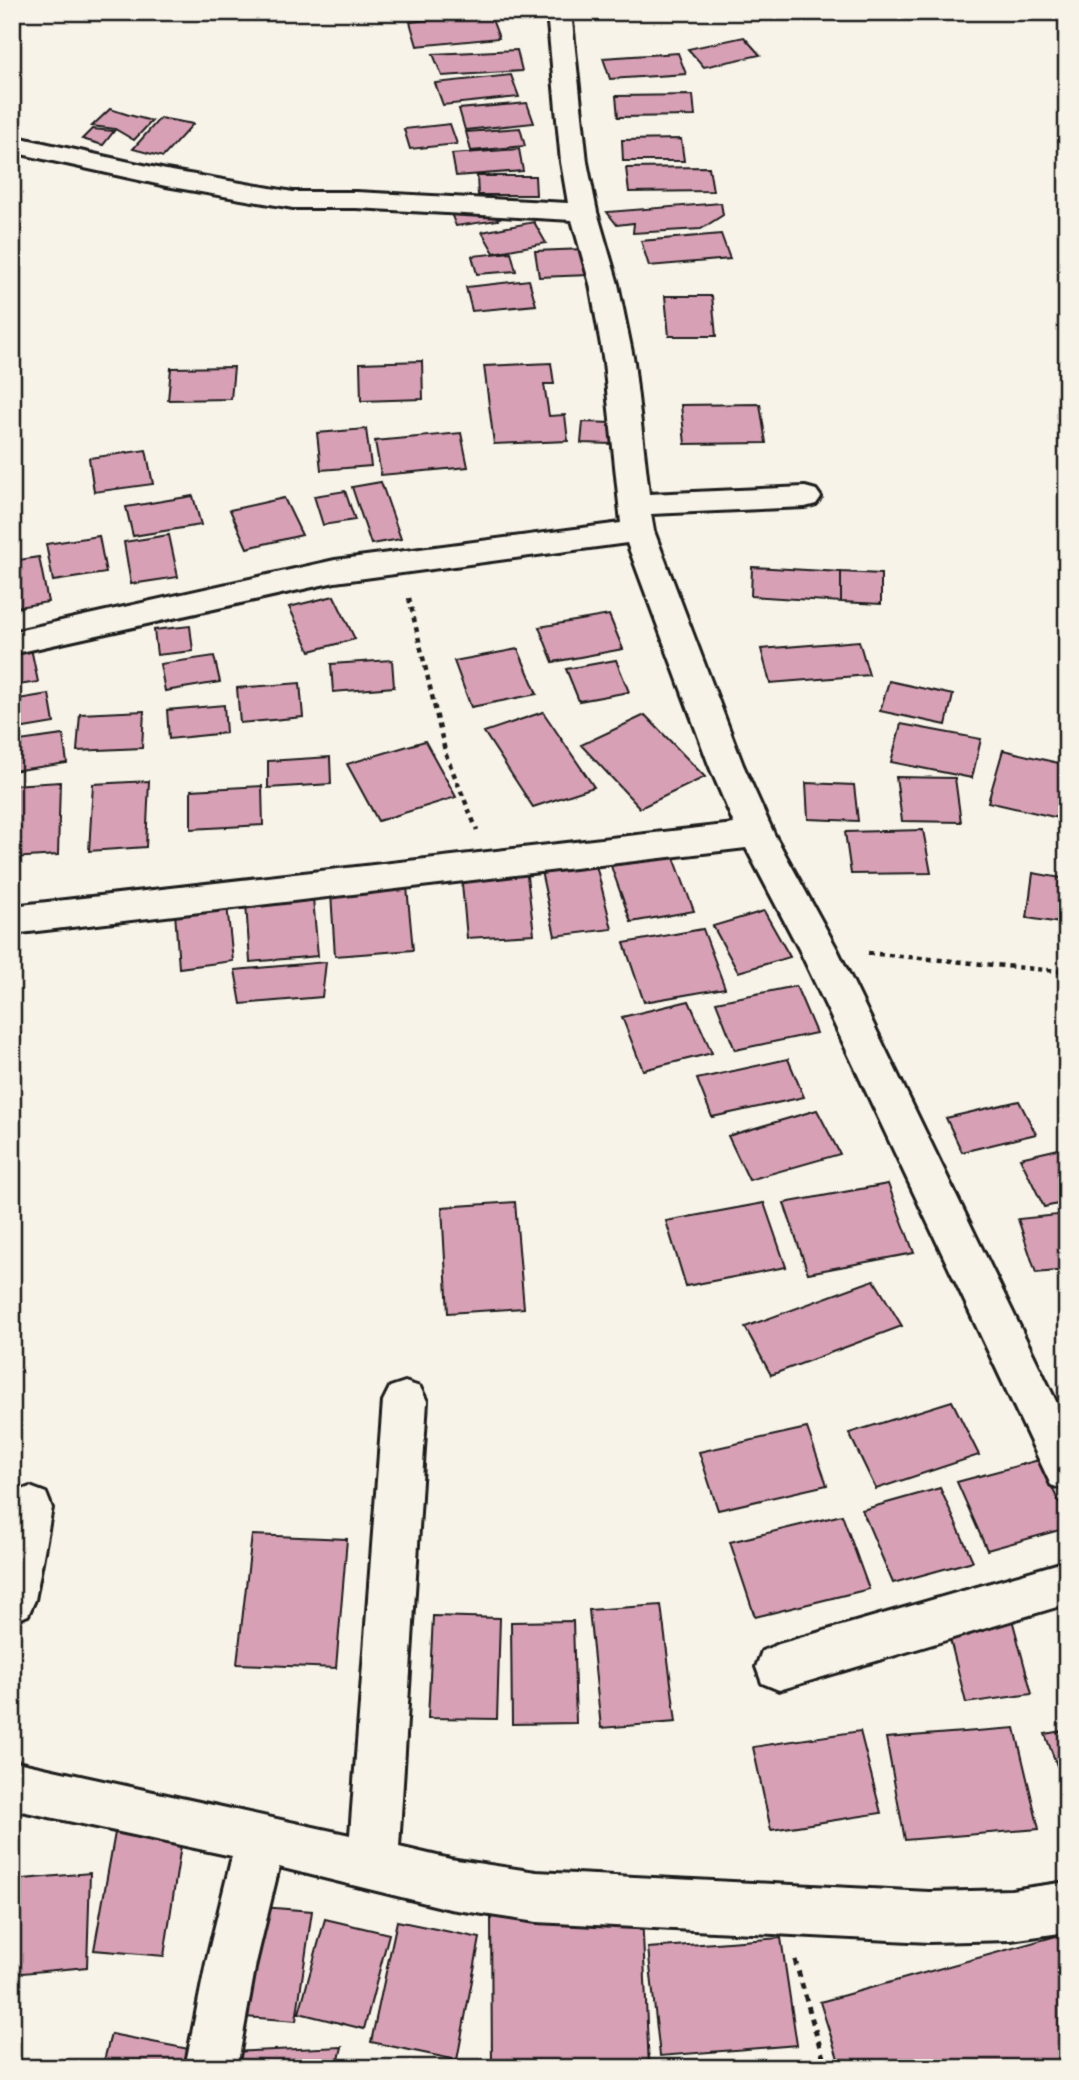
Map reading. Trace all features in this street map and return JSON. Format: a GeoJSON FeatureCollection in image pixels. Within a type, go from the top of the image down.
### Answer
{"type":"FeatureCollection","features":[{"type":"Feature","properties":{"kind":"street"},"geometry":{"type":"LineString","coordinates":[[559,12],[573,162],[583,212],[604,285],[619,362],[626,443],[637,518],[726,765],[756,834],[818,948],[1067,1471]]}},
{"type":"Feature","properties":{"kind":"street"},"geometry":{"type":"LineString","coordinates":[[12,144],[166,178],[293,201],[356,200],[583,212]]}},
{"type":"Feature","properties":{"kind":"street"},"geometry":{"type":"LineString","coordinates":[[12,643],[281,582],[637,518],[806,497]]}},
{"type":"Feature","properties":{"kind":"street"},"geometry":{"type":"LineString","coordinates":[[12,920],[756,834]]}},
{"type":"Feature","properties":{"kind":"street"},"geometry":{"type":"LineString","coordinates":[[373,1865],[405,1401]]}},
{"type":"Feature","properties":{"kind":"street"},"geometry":{"type":"LineString","coordinates":[[12,1600],[30,1507]]}},
{"type":"Feature","properties":{"kind":"street"},"geometry":{"type":"LineString","coordinates":[[779,1667],[1067,1582]]}},
{"type":"Feature","properties":{"kind":"street"},"geometry":{"type":"LineString","coordinates":[[12,1785],[261,1838],[450,1884],[536,1897],[929,1917],[1011,1915],[1067,1907]]}},
{"type":"Feature","properties":{"kind":"street"},"geometry":{"type":"LineString","coordinates":[[211,2068],[231,1963],[261,1838]]}},
{"type":"Feature","properties":{"kind":"path"},"geometry":{"type":"LineString","coordinates":[[401,562],[446,755],[491,863]]}},
{"type":"Feature","properties":{"kind":"path"},"geometry":{"type":"LineString","coordinates":[[818,948],[1067,972]]}},
{"type":"Feature","properties":{"kind":"path"},"geometry":{"type":"LineString","coordinates":[[781,1909],[826,2068]]}},
{"type":"Feature","properties":{"kind":"building"},"geometry":{"type":"Polygon","coordinates":[[[490,14],[499,38],[417,46],[410,22],[490,14]]]}},
{"type":"Feature","properties":{"kind":"building"},"geometry":{"type":"Polygon","coordinates":[[[744,37],[760,55],[704,67],[688,49],[744,37]]]}},
{"type":"Feature","properties":{"kind":"building"},"geometry":{"type":"Polygon","coordinates":[[[517,50],[522,71],[442,76],[433,54],[517,50]]]}},
{"type":"Feature","properties":{"kind":"building"},"geometry":{"type":"Polygon","coordinates":[[[678,53],[686,74],[610,79],[603,58],[678,53]]]}},
{"type":"Feature","properties":{"kind":"building"},"geometry":{"type":"Polygon","coordinates":[[[511,75],[519,97],[443,105],[435,83],[511,75]]]}},
{"type":"Feature","properties":{"kind":"building"},"geometry":{"type":"Polygon","coordinates":[[[693,95],[695,116],[618,117],[616,96],[693,95]]]}},
{"type":"Feature","properties":{"kind":"building"},"geometry":{"type":"Polygon","coordinates":[[[527,103],[534,123],[465,130],[459,109],[527,103]]]}},
{"type":"Feature","properties":{"kind":"building"},"geometry":{"type":"Polygon","coordinates":[[[110,109],[152,121],[134,140],[115,129],[92,126],[110,109]]]}},
{"type":"Feature","properties":{"kind":"building"},"geometry":{"type":"Polygon","coordinates":[[[160,118],[193,124],[163,157],[133,149],[160,118]]]}},
{"type":"Feature","properties":{"kind":"building"},"geometry":{"type":"Polygon","coordinates":[[[450,124],[457,144],[410,149],[404,129],[450,124]]]}},
{"type":"Feature","properties":{"kind":"building"},"geometry":{"type":"Polygon","coordinates":[[[520,128],[525,146],[471,151],[466,132],[520,128]]]}},
{"type":"Feature","properties":{"kind":"building"},"geometry":{"type":"Polygon","coordinates":[[[92,129],[114,131],[103,145],[82,139],[92,129]]]}},
{"type":"Feature","properties":{"kind":"building"},"geometry":{"type":"Polygon","coordinates":[[[681,139],[684,161],[623,161],[622,140],[681,139]]]}},
{"type":"Feature","properties":{"kind":"building"},"geometry":{"type":"Polygon","coordinates":[[[519,149],[523,171],[456,176],[452,154],[519,149]]]}},
{"type":"Feature","properties":{"kind":"building"},"geometry":{"type":"Polygon","coordinates":[[[709,167],[713,191],[629,192],[626,168],[709,167]]]}},
{"type":"Feature","properties":{"kind":"building"},"geometry":{"type":"Polygon","coordinates":[[[477,176],[535,176],[536,195],[478,195],[477,176]]]}},
{"type":"Feature","properties":{"kind":"building"},"geometry":{"type":"Polygon","coordinates":[[[721,203],[723,215],[701,229],[633,233],[634,223],[617,225],[607,212],[721,203]]]}},
{"type":"Feature","properties":{"kind":"building"},"geometry":{"type":"Polygon","coordinates":[[[492,205],[498,220],[456,226],[450,211],[492,205]]]}},
{"type":"Feature","properties":{"kind":"building"},"geometry":{"type":"Polygon","coordinates":[[[534,222],[546,243],[494,253],[482,232],[534,222]]]}},
{"type":"Feature","properties":{"kind":"building"},"geometry":{"type":"Polygon","coordinates":[[[721,234],[730,259],[649,266],[641,241],[721,234]]]}},
{"type":"Feature","properties":{"kind":"building"},"geometry":{"type":"Polygon","coordinates":[[[584,249],[589,275],[539,277],[535,251],[584,249]]]}},
{"type":"Feature","properties":{"kind":"building"},"geometry":{"type":"Polygon","coordinates":[[[511,252],[516,271],[477,274],[472,256],[511,252]]]}},
{"type":"Feature","properties":{"kind":"building"},"geometry":{"type":"Polygon","coordinates":[[[529,280],[536,305],[472,311],[466,287],[529,280]]]}},
{"type":"Feature","properties":{"kind":"building"},"geometry":{"type":"Polygon","coordinates":[[[665,296],[712,296],[716,336],[669,336],[665,296]]]}},
{"type":"Feature","properties":{"kind":"building"},"geometry":{"type":"Polygon","coordinates":[[[422,361],[423,399],[361,401],[360,363],[422,361]]]}},
{"type":"Feature","properties":{"kind":"building"},"geometry":{"type":"Polygon","coordinates":[[[551,363],[554,384],[544,384],[549,416],[565,415],[568,441],[494,444],[484,366],[551,363]]]}},
{"type":"Feature","properties":{"kind":"building"},"geometry":{"type":"Polygon","coordinates":[[[234,367],[231,399],[168,400],[171,368],[234,367]]]}},
{"type":"Feature","properties":{"kind":"building"},"geometry":{"type":"Polygon","coordinates":[[[760,404],[766,443],[685,444],[681,405],[760,404]]]}},
{"type":"Feature","properties":{"kind":"building"},"geometry":{"type":"Polygon","coordinates":[[[583,422],[613,423],[612,444],[581,443],[583,422]]]}},
{"type":"Feature","properties":{"kind":"building"},"geometry":{"type":"Polygon","coordinates":[[[366,429],[371,466],[321,470],[317,433],[366,429]]]}},
{"type":"Feature","properties":{"kind":"building"},"geometry":{"type":"Polygon","coordinates":[[[461,433],[468,467],[381,475],[375,441],[461,433]]]}},
{"type":"Feature","properties":{"kind":"building"},"geometry":{"type":"Polygon","coordinates":[[[146,450],[153,484],[94,492],[89,458],[146,450]]]}},
{"type":"Feature","properties":{"kind":"building"},"geometry":{"type":"Polygon","coordinates":[[[381,482],[401,539],[371,544],[352,487],[381,482]]]}},
{"type":"Feature","properties":{"kind":"building"},"geometry":{"type":"Polygon","coordinates":[[[345,491],[355,520],[323,525],[314,496],[345,491]]]}},
{"type":"Feature","properties":{"kind":"building"},"geometry":{"type":"Polygon","coordinates":[[[193,496],[201,525],[133,536],[126,507],[193,496]]]}},
{"type":"Feature","properties":{"kind":"building"},"geometry":{"type":"Polygon","coordinates":[[[284,498],[302,535],[247,548],[230,510],[284,498]]]}},
{"type":"Feature","properties":{"kind":"building"},"geometry":{"type":"Polygon","coordinates":[[[169,535],[178,577],[131,584],[124,542],[169,535]]]}},
{"type":"Feature","properties":{"kind":"building"},"geometry":{"type":"Polygon","coordinates":[[[99,536],[106,573],[53,581],[46,544],[99,536]]]}},
{"type":"Feature","properties":{"kind":"building"},"geometry":{"type":"Polygon","coordinates":[[[39,557],[48,602],[12,608],[12,561],[39,557]]]}},
{"type":"Feature","properties":{"kind":"building"},"geometry":{"type":"Polygon","coordinates":[[[752,567],[841,572],[841,602],[751,596],[752,567]]]}},
{"type":"Feature","properties":{"kind":"building"},"geometry":{"type":"Polygon","coordinates":[[[841,572],[881,574],[881,604],[841,602],[841,572]]]}},
{"type":"Feature","properties":{"kind":"building"},"geometry":{"type":"Polygon","coordinates":[[[334,596],[355,639],[310,651],[289,607],[334,596]]]}},
{"type":"Feature","properties":{"kind":"building"},"geometry":{"type":"Polygon","coordinates":[[[609,615],[623,649],[553,662],[539,627],[609,615]]]}},
{"type":"Feature","properties":{"kind":"building"},"geometry":{"type":"Polygon","coordinates":[[[190,626],[193,651],[157,655],[154,630],[190,626]]]}},
{"type":"Feature","properties":{"kind":"building"},"geometry":{"type":"Polygon","coordinates":[[[859,641],[869,675],[770,683],[761,649],[859,641]]]}},
{"type":"Feature","properties":{"kind":"building"},"geometry":{"type":"Polygon","coordinates":[[[31,648],[38,682],[12,686],[12,651],[31,648]]]}},
{"type":"Feature","properties":{"kind":"building"},"geometry":{"type":"Polygon","coordinates":[[[518,649],[537,694],[471,707],[454,661],[518,649]]]}},
{"type":"Feature","properties":{"kind":"building"},"geometry":{"type":"Polygon","coordinates":[[[214,656],[220,682],[165,691],[160,664],[214,656]]]}},
{"type":"Feature","properties":{"kind":"building"},"geometry":{"type":"Polygon","coordinates":[[[392,660],[394,687],[333,692],[331,664],[392,660]]]}},
{"type":"Feature","properties":{"kind":"building"},"geometry":{"type":"Polygon","coordinates":[[[616,660],[629,692],[579,701],[566,669],[616,660]]]}},
{"type":"Feature","properties":{"kind":"building"},"geometry":{"type":"Polygon","coordinates":[[[889,681],[953,695],[946,725],[880,711],[889,681]]]}},
{"type":"Feature","properties":{"kind":"building"},"geometry":{"type":"Polygon","coordinates":[[[300,683],[303,717],[240,723],[237,688],[300,683]]]}},
{"type":"Feature","properties":{"kind":"building"},"geometry":{"type":"Polygon","coordinates":[[[49,694],[54,723],[12,730],[12,700],[49,694]]]}},
{"type":"Feature","properties":{"kind":"building"},"geometry":{"type":"Polygon","coordinates":[[[224,705],[226,733],[169,739],[167,710],[224,705]]]}},
{"type":"Feature","properties":{"kind":"building"},"geometry":{"type":"Polygon","coordinates":[[[144,711],[142,748],[77,751],[80,714],[144,711]]]}},
{"type":"Feature","properties":{"kind":"building"},"geometry":{"type":"Polygon","coordinates":[[[543,712],[594,787],[533,807],[484,732],[543,712]]]}},
{"type":"Feature","properties":{"kind":"building"},"geometry":{"type":"Polygon","coordinates":[[[645,715],[705,777],[640,808],[581,745],[645,715]]]}},
{"type":"Feature","properties":{"kind":"building"},"geometry":{"type":"Polygon","coordinates":[[[901,724],[981,739],[972,778],[891,762],[901,724]]]}},
{"type":"Feature","properties":{"kind":"building"},"geometry":{"type":"Polygon","coordinates":[[[63,735],[67,763],[12,771],[12,742],[63,735]]]}},
{"type":"Feature","properties":{"kind":"building"},"geometry":{"type":"Polygon","coordinates":[[[425,741],[456,797],[378,821],[347,764],[425,741]]]}},
{"type":"Feature","properties":{"kind":"building"},"geometry":{"type":"Polygon","coordinates":[[[1003,750],[1067,765],[1067,820],[988,802],[1003,750]]]}},
{"type":"Feature","properties":{"kind":"building"},"geometry":{"type":"Polygon","coordinates":[[[330,757],[331,784],[268,788],[268,761],[330,757]]]}},
{"type":"Feature","properties":{"kind":"building"},"geometry":{"type":"Polygon","coordinates":[[[896,777],[955,778],[961,822],[902,821],[896,777]]]}},
{"type":"Feature","properties":{"kind":"building"},"geometry":{"type":"Polygon","coordinates":[[[149,781],[146,847],[89,851],[93,784],[149,781]]]}},
{"type":"Feature","properties":{"kind":"building"},"geometry":{"type":"Polygon","coordinates":[[[60,782],[58,855],[12,858],[12,785],[60,782]]]}},
{"type":"Feature","properties":{"kind":"building"},"geometry":{"type":"Polygon","coordinates":[[[806,783],[854,785],[858,821],[808,819],[806,783]]]}},
{"type":"Feature","properties":{"kind":"building"},"geometry":{"type":"Polygon","coordinates":[[[262,786],[263,825],[191,829],[191,790],[262,786]]]}},
{"type":"Feature","properties":{"kind":"building"},"geometry":{"type":"Polygon","coordinates":[[[923,830],[931,873],[851,874],[845,832],[923,830]]]}},
{"type":"Feature","properties":{"kind":"building"},"geometry":{"type":"Polygon","coordinates":[[[673,855],[694,911],[631,922],[611,866],[673,855]]]}},
{"type":"Feature","properties":{"kind":"building"},"geometry":{"type":"Polygon","coordinates":[[[596,865],[612,929],[555,936],[541,871],[596,865]]]}},
{"type":"Feature","properties":{"kind":"building"},"geometry":{"type":"Polygon","coordinates":[[[526,868],[534,934],[467,938],[461,873],[526,868]]]}},
{"type":"Feature","properties":{"kind":"building"},"geometry":{"type":"Polygon","coordinates":[[[1033,873],[1067,879],[1067,924],[1027,918],[1033,873]]]}},
{"type":"Feature","properties":{"kind":"building"},"geometry":{"type":"Polygon","coordinates":[[[407,887],[413,950],[335,956],[331,893],[407,887]]]}},
{"type":"Feature","properties":{"kind":"building"},"geometry":{"type":"Polygon","coordinates":[[[313,898],[318,956],[250,962],[246,903],[313,898]]]}},
{"type":"Feature","properties":{"kind":"building"},"geometry":{"type":"Polygon","coordinates":[[[227,905],[233,961],[179,968],[175,912],[227,905]]]}},
{"type":"Feature","properties":{"kind":"building"},"geometry":{"type":"Polygon","coordinates":[[[764,911],[790,957],[738,972],[713,926],[764,911]]]}},
{"type":"Feature","properties":{"kind":"building"},"geometry":{"type":"Polygon","coordinates":[[[703,929],[725,988],[644,1002],[624,943],[703,929]]]}},
{"type":"Feature","properties":{"kind":"building"},"geometry":{"type":"Polygon","coordinates":[[[326,962],[322,997],[241,1004],[235,970],[326,962]]]}},
{"type":"Feature","properties":{"kind":"building"},"geometry":{"type":"Polygon","coordinates":[[[796,986],[816,1033],[735,1050],[716,1002],[796,986]]]}},
{"type":"Feature","properties":{"kind":"building"},"geometry":{"type":"Polygon","coordinates":[[[689,1001],[712,1053],[643,1070],[622,1017],[689,1001]]]}},
{"type":"Feature","properties":{"kind":"building"},"geometry":{"type":"Polygon","coordinates":[[[788,1059],[804,1097],[712,1117],[697,1079],[788,1059]]]}},
{"type":"Feature","properties":{"kind":"building"},"geometry":{"type":"Polygon","coordinates":[[[1019,1101],[1036,1134],[962,1152],[946,1118],[1019,1101]]]}},
{"type":"Feature","properties":{"kind":"building"},"geometry":{"type":"Polygon","coordinates":[[[817,1110],[840,1154],[749,1180],[728,1136],[817,1110]]]}},
{"type":"Feature","properties":{"kind":"building"},"geometry":{"type":"Polygon","coordinates":[[[1067,1147],[1067,1202],[1044,1207],[1020,1158],[1067,1147]]]}},
{"type":"Feature","properties":{"kind":"building"},"geometry":{"type":"Polygon","coordinates":[[[888,1184],[914,1253],[808,1273],[784,1203],[888,1184]]]}},
{"type":"Feature","properties":{"kind":"building"},"geometry":{"type":"Polygon","coordinates":[[[515,1202],[524,1308],[448,1313],[442,1207],[515,1202]]]}},
{"type":"Feature","properties":{"kind":"building"},"geometry":{"type":"Polygon","coordinates":[[[764,1203],[786,1267],[686,1286],[666,1221],[764,1203]]]}},
{"type":"Feature","properties":{"kind":"building"},"geometry":{"type":"Polygon","coordinates":[[[1067,1214],[1067,1270],[1036,1273],[1018,1219],[1067,1214]]]}},
{"type":"Feature","properties":{"kind":"building"},"geometry":{"type":"Polygon","coordinates":[[[874,1280],[902,1326],[771,1375],[745,1327],[874,1280]]]}},
{"type":"Feature","properties":{"kind":"building"},"geometry":{"type":"Polygon","coordinates":[[[952,1401],[979,1455],[876,1489],[849,1433],[952,1401]]]}},
{"type":"Feature","properties":{"kind":"building"},"geometry":{"type":"Polygon","coordinates":[[[807,1428],[827,1485],[718,1510],[699,1452],[807,1428]]]}},
{"type":"Feature","properties":{"kind":"building"},"geometry":{"type":"Polygon","coordinates":[[[1039,1460],[1067,1519],[1067,1528],[987,1550],[957,1482],[1039,1460]]]}},
{"type":"Feature","properties":{"kind":"building"},"geometry":{"type":"Polygon","coordinates":[[[940,1488],[973,1561],[893,1583],[862,1510],[940,1488]]]}},
{"type":"Feature","properties":{"kind":"building"},"geometry":{"type":"Polygon","coordinates":[[[842,1515],[869,1589],[755,1617],[730,1542],[842,1515]]]}},
{"type":"Feature","properties":{"kind":"building"},"geometry":{"type":"Polygon","coordinates":[[[252,1535],[347,1539],[336,1668],[237,1664],[252,1535]]]}},
{"type":"Feature","properties":{"kind":"building"},"geometry":{"type":"Polygon","coordinates":[[[661,1605],[676,1722],[601,1728],[589,1610],[661,1605]]]}},
{"type":"Feature","properties":{"kind":"building"},"geometry":{"type":"Polygon","coordinates":[[[433,1616],[500,1618],[497,1719],[428,1718],[433,1616]]]}},
{"type":"Feature","properties":{"kind":"building"},"geometry":{"type":"Polygon","coordinates":[[[1012,1619],[1032,1694],[966,1703],[947,1627],[1012,1619]]]}},
{"type":"Feature","properties":{"kind":"building"},"geometry":{"type":"Polygon","coordinates":[[[573,1621],[576,1723],[512,1724],[511,1622],[573,1621]]]}},
{"type":"Feature","properties":{"kind":"building"},"geometry":{"type":"Polygon","coordinates":[[[1015,1728],[1039,1829],[905,1840],[886,1738],[1015,1728]]]}},
{"type":"Feature","properties":{"kind":"building"},"geometry":{"type":"Polygon","coordinates":[[[1067,1730],[1067,1792],[1045,1734],[1067,1730]]]}},
{"type":"Feature","properties":{"kind":"building"},"geometry":{"type":"Polygon","coordinates":[[[860,1731],[881,1813],[771,1830],[753,1747],[860,1731]]]}},
{"type":"Feature","properties":{"kind":"building"},"geometry":{"type":"Polygon","coordinates":[[[116,1827],[183,1832],[164,1956],[94,1950],[116,1827]]]}},
{"type":"Feature","properties":{"kind":"building"},"geometry":{"type":"Polygon","coordinates":[[[90,1873],[87,1967],[12,1974],[12,1880],[90,1873]]]}},
{"type":"Feature","properties":{"kind":"building"},"geometry":{"type":"Polygon","coordinates":[[[249,1906],[312,1911],[296,2021],[232,2016],[249,1906]]]}},
{"type":"Feature","properties":{"kind":"building"},"geometry":{"type":"Polygon","coordinates":[[[642,1913],[649,2068],[492,2068],[491,1915],[642,1913]]]}},
{"type":"Feature","properties":{"kind":"building"},"geometry":{"type":"Polygon","coordinates":[[[325,1919],[389,1934],[364,2029],[299,2013],[325,1919]]]}},
{"type":"Feature","properties":{"kind":"building"},"geometry":{"type":"Polygon","coordinates":[[[397,1921],[480,1938],[457,2060],[371,2042],[397,1921]]]}},
{"type":"Feature","properties":{"kind":"building"},"geometry":{"type":"Polygon","coordinates":[[[1067,1933],[1067,2068],[841,2068],[820,2002],[1067,1933]]]}},
{"type":"Feature","properties":{"kind":"building"},"geometry":{"type":"Polygon","coordinates":[[[781,1938],[797,2045],[660,2056],[648,1948],[781,1938]]]}},
{"type":"Feature","properties":{"kind":"building"},"geometry":{"type":"Polygon","coordinates":[[[111,2034],[194,2050],[190,2068],[102,2068],[111,2034]]]}},
{"type":"Feature","properties":{"kind":"building"},"geometry":{"type":"Polygon","coordinates":[[[342,2047],[337,2068],[227,2068],[230,2052],[342,2047]]]}}]}
